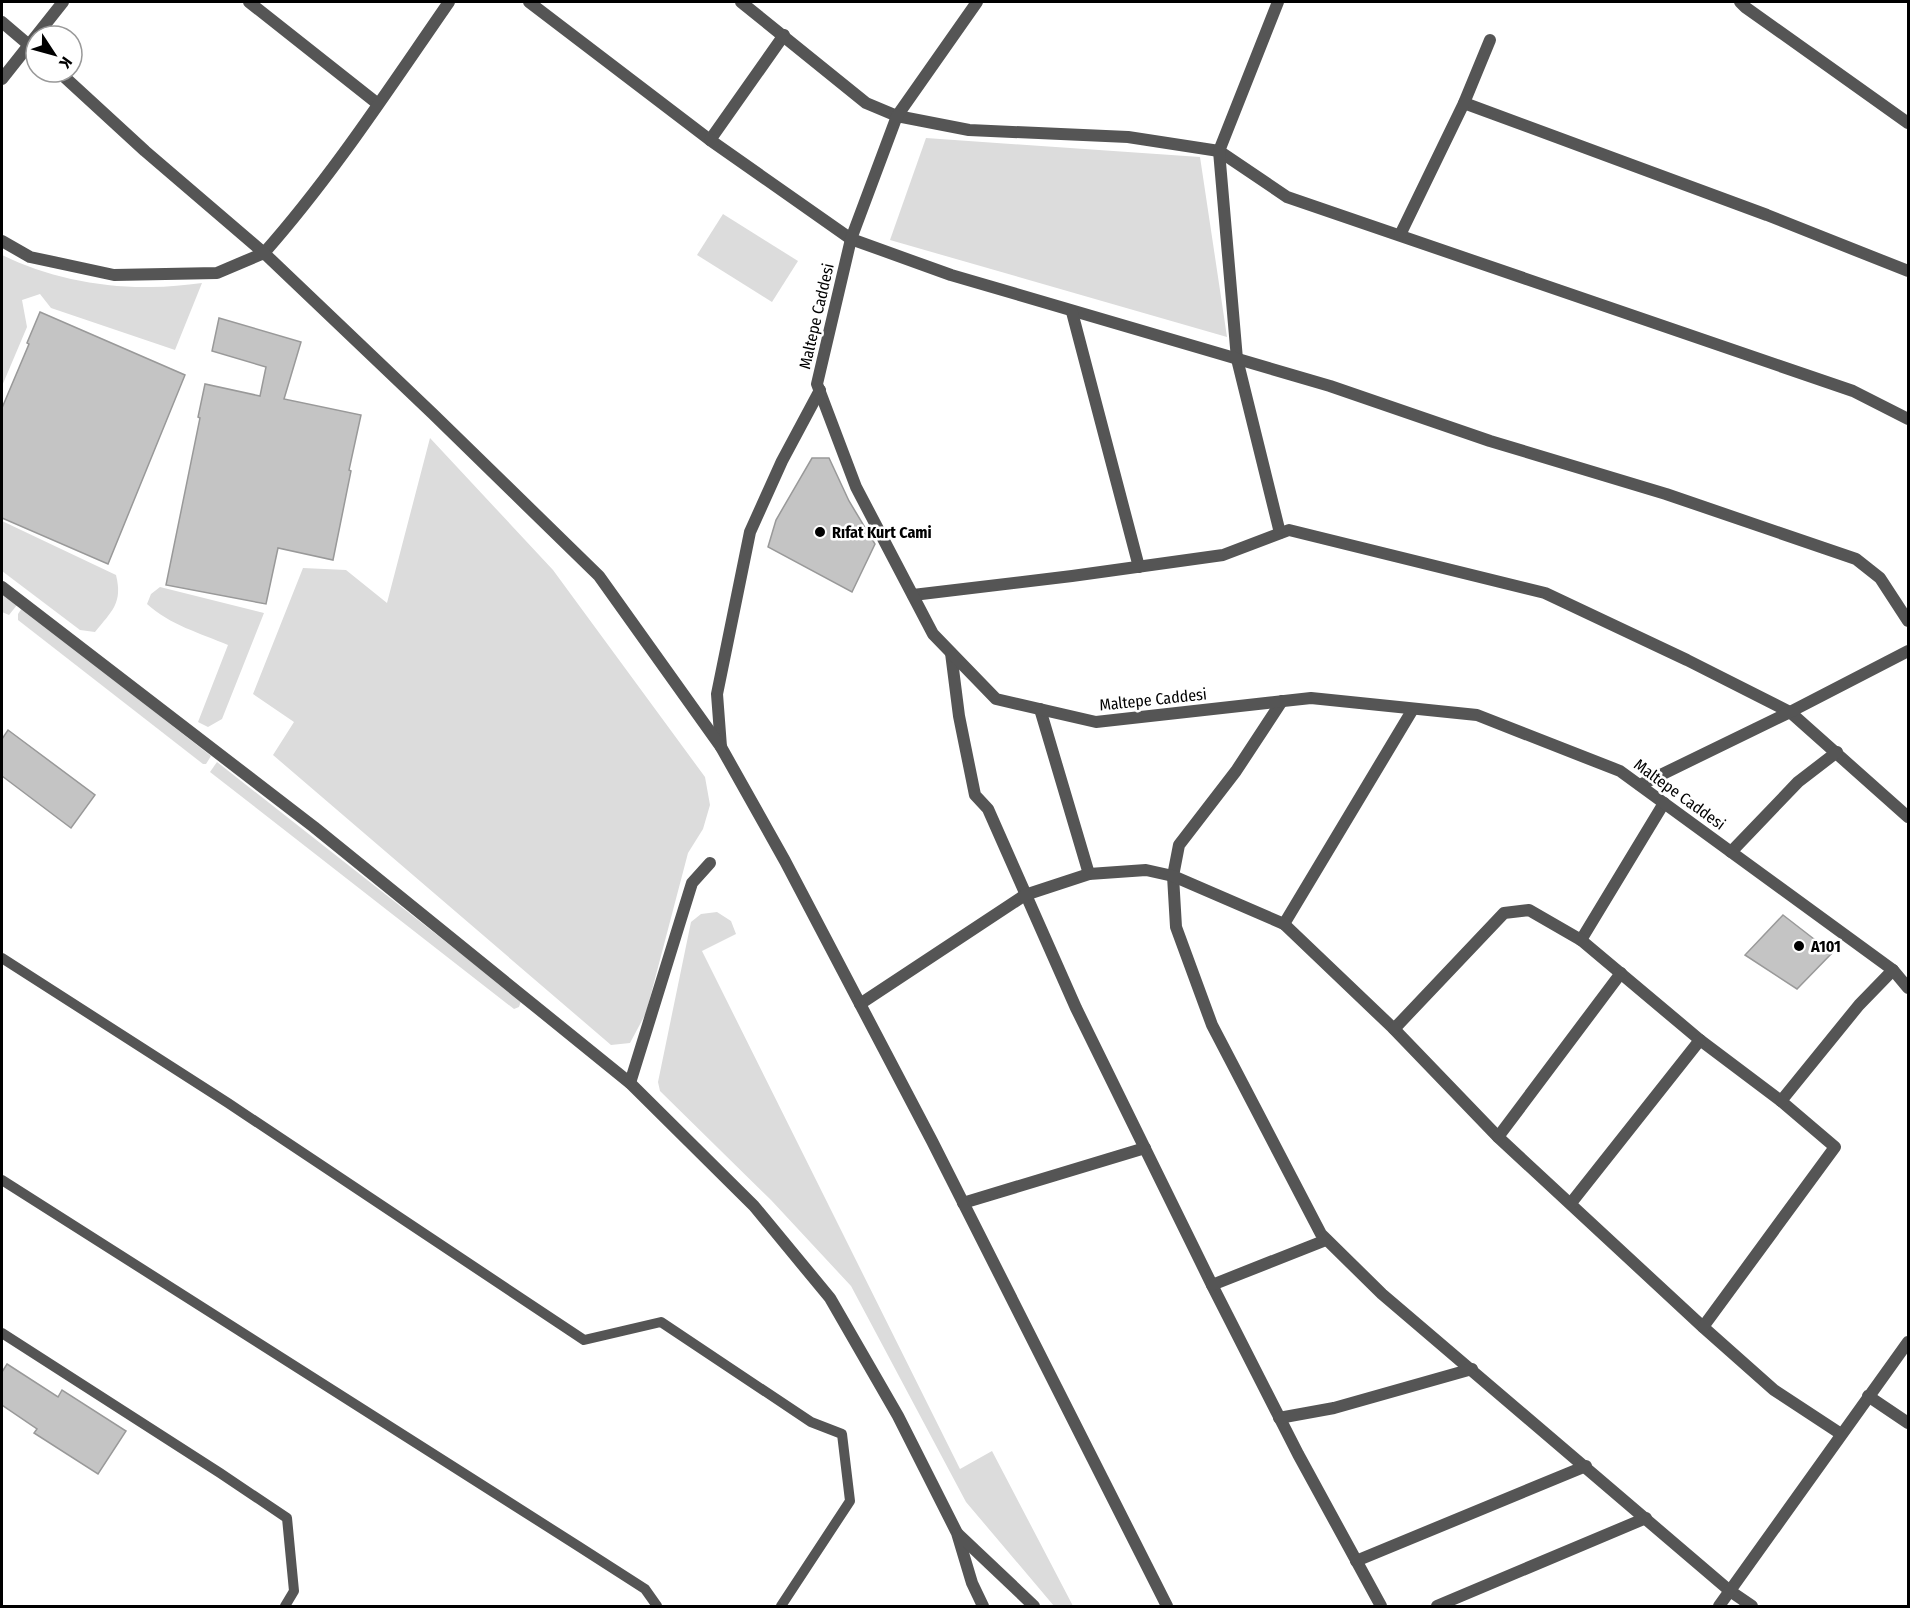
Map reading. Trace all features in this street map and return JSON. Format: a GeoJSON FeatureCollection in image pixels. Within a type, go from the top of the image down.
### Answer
{"type":"FeatureCollection","features":[{"type":"Feature","properties":{"kind":"street"},"geometry":{"type":"LineString","coordinates":[[49,24],[63,2]]}},
{"type":"Feature","properties":{"kind":"street"},"geometry":{"type":"LineString","coordinates":[[249,2],[378,104]]}},
{"type":"Feature","properties":{"kind":"street"},"geometry":{"type":"LineString","coordinates":[[2,241],[30,257],[114,275],[217,273],[264,253],[297,215],[449,2]]}},
{"type":"Feature","properties":{"kind":"street"},"geometry":{"type":"LineString","coordinates":[[529,2],[710,140],[851,239],[951,275],[1330,386],[1490,441],[1666,494],[1856,560],[1880,578],[1908,621]]}},
{"type":"Feature","properties":{"kind":"street"},"geometry":{"type":"LineString","coordinates":[[741,2],[866,103],[897,116],[969,130],[1128,137],[1219,151],[1287,197],[1853,392],[1908,419]]}},
{"type":"Feature","properties":{"kind":"street","name":"Maltepe Caddesi"},"geometry":{"type":"LineString","coordinates":[[977,2],[897,116],[851,239],[818,384],[856,487],[933,634],[996,699],[1096,722],[1311,698],[1477,716],[1620,771],[1893,970],[1908,988]]}},
{"type":"Feature","properties":{"kind":"street"},"geometry":{"type":"LineString","coordinates":[[1278,2],[1219,151],[1237,359],[1280,533]]}},
{"type":"Feature","properties":{"kind":"street"},"geometry":{"type":"LineString","coordinates":[[1740,2],[1908,123]]}},
{"type":"Feature","properties":{"kind":"street"},"geometry":{"type":"LineString","coordinates":[[2,22],[24,40]]}},
{"type":"Feature","properties":{"kind":"street"},"geometry":{"type":"LineString","coordinates":[[710,140],[784,35]]}},
{"type":"Feature","properties":{"kind":"street"},"geometry":{"type":"LineString","coordinates":[[1400,235],[1464,103],[1490,40]]}},
{"type":"Feature","properties":{"kind":"street"},"geometry":{"type":"LineString","coordinates":[[2,79],[24,57]]}},
{"type":"Feature","properties":{"kind":"street"},"geometry":{"type":"LineString","coordinates":[[72,84],[145,151],[264,253],[599,576],[721,747],[785,861],[963,1203],[1167,1606]]}},
{"type":"Feature","properties":{"kind":"street"},"geometry":{"type":"LineString","coordinates":[[1464,103],[1767,215],[1908,271]]}},
{"type":"Feature","properties":{"kind":"street"},"geometry":{"type":"LineString","coordinates":[[1072,312],[1139,567]]}},
{"type":"Feature","properties":{"kind":"street"},"geometry":{"type":"LineString","coordinates":[[721,747],[717,694],[750,532],[782,461],[820,390]]}},
{"type":"Feature","properties":{"kind":"street"},"geometry":{"type":"LineString","coordinates":[[913,595],[1223,555],[1289,530],[1545,593],[1790,712],[1908,817]]}},
{"type":"Feature","properties":{"kind":"street"},"geometry":{"type":"LineString","coordinates":[[2,587],[314,827],[630,1083],[754,1206],[830,1298],[898,1416],[957,1533],[972,1583],[983,1606]]}},
{"type":"Feature","properties":{"kind":"street"},"geometry":{"type":"LineString","coordinates":[[1640,785],[1908,651]]}},
{"type":"Feature","properties":{"kind":"street"},"geometry":{"type":"LineString","coordinates":[[951,653],[959,716],[975,795],[988,808],[1076,1008],[1212,1285],[1279,1418],[1381,1606]]}},
{"type":"Feature","properties":{"kind":"street"},"geometry":{"type":"LineString","coordinates":[[1282,701],[1236,771],[1179,845],[1173,876],[1176,927],[1212,1025],[1315,1224],[1326,1240],[1383,1293],[1730,1591],[1752,1606]]}},
{"type":"Feature","properties":{"kind":"street"},"geometry":{"type":"LineString","coordinates":[[1040,709],[1089,874]]}},
{"type":"Feature","properties":{"kind":"street"},"geometry":{"type":"LineString","coordinates":[[1284,924],[1413,709]]}},
{"type":"Feature","properties":{"kind":"street"},"geometry":{"type":"LineString","coordinates":[[1731,852],[1798,782],[1837,752]]}},
{"type":"Feature","properties":{"kind":"street"},"geometry":{"type":"LineString","coordinates":[[1581,940],[1664,803]]}},
{"type":"Feature","properties":{"kind":"street"},"geometry":{"type":"LineString","coordinates":[[630,1083],[692,883],[710,863]]}},
{"type":"Feature","properties":{"kind":"street"},"geometry":{"type":"LineString","coordinates":[[860,1004],[1025,896],[1089,874],[1146,870],[1173,876],[1284,924],[1394,1029],[1498,1137],[1703,1327],[1774,1390],[1841,1434]]}},
{"type":"Feature","properties":{"kind":"street"},"geometry":{"type":"LineString","coordinates":[[1394,1029],[1504,913],[1528,910],[1581,940],[1700,1040],[1781,1101],[1835,1147],[1703,1327]]}},
{"type":"Feature","properties":{"kind":"street"},"geometry":{"type":"LineString","coordinates":[[1781,1101],[1859,1005],[1893,970]]}},
{"type":"Feature","properties":{"kind":"street"},"geometry":{"type":"LineString","coordinates":[[1498,1137],[1621,974]]}},
{"type":"Feature","properties":{"kind":"street"},"geometry":{"type":"LineString","coordinates":[[1571,1203],[1700,1040]]}},
{"type":"Feature","properties":{"kind":"street"},"geometry":{"type":"LineString","coordinates":[[963,1203],[1145,1148]]}},
{"type":"Feature","properties":{"kind":"street"},"geometry":{"type":"LineString","coordinates":[[1212,1285],[1326,1240]]}},
{"type":"Feature","properties":{"kind":"street"},"geometry":{"type":"LineString","coordinates":[[1719,1606],[1908,1342]]}},
{"type":"Feature","properties":{"kind":"street"},"geometry":{"type":"LineString","coordinates":[[1279,1418],[1334,1408],[1472,1369]]}},
{"type":"Feature","properties":{"kind":"street"},"geometry":{"type":"LineString","coordinates":[[1868,1396],[1908,1423]]}},
{"type":"Feature","properties":{"kind":"street"},"geometry":{"type":"LineString","coordinates":[[1356,1561],[1586,1466]]}},
{"type":"Feature","properties":{"kind":"street"},"geometry":{"type":"LineString","coordinates":[[1437,1606],[1646,1518]]}},
{"type":"Feature","properties":{"kind":"street"},"geometry":{"type":"LineString","coordinates":[[957,1533],[1034,1606]]}},
{"type":"Feature","properties":{"kind":"lane"},"geometry":{"type":"LineString","coordinates":[[2,958],[238,1109],[584,1340],[661,1322],[812,1422],[842,1434],[850,1501],[781,1606]]}},
{"type":"Feature","properties":{"kind":"lane"},"geometry":{"type":"LineString","coordinates":[[2,1180],[607,1564],[645,1589],[657,1606]]}},
{"type":"Feature","properties":{"kind":"lane"},"geometry":{"type":"LineString","coordinates":[[2,1333],[287,1518],[294,1590],[285,1606]]}},
{"type":"Feature","properties":{"kind":"shaded area"},"geometry":{"type":"Polygon","coordinates":[[[926,138],[1200,157],[1227,337],[890,240],[926,138]]]}},
{"type":"Feature","properties":{"kind":"shaded area"},"geometry":{"type":"Polygon","coordinates":[[[723,214],[798,261],[772,302],[697,255],[723,214]]]}},
{"type":"Feature","properties":{"kind":"shaded area"},"geometry":{"type":"Polygon","coordinates":[[[2,255],[55,275],[113,286],[151,287],[202,283],[175,350],[51,308],[40,294],[22,300],[27,327],[2,386],[2,255]]]}},
{"type":"Feature","properties":{"kind":"shaded area"},"geometry":{"type":"Polygon","coordinates":[[[430,438],[553,570],[705,777],[710,805],[703,829],[688,853],[646,1013],[630,1043],[611,1045],[273,755],[294,722],[253,694],[303,568],[346,570],[387,603],[430,438]]]}},
{"type":"Feature","properties":{"kind":"shaded area"},"geometry":{"type":"Polygon","coordinates":[[[2,521],[116,575],[117,600],[111,612],[95,632],[80,630],[2,571],[2,521]]]}},
{"type":"Feature","properties":{"kind":"shaded area"},"geometry":{"type":"Polygon","coordinates":[[[160,587],[264,613],[222,719],[208,727],[198,722],[228,645],[165,618],[147,604],[151,594],[160,587]]]}},
{"type":"Feature","properties":{"kind":"shaded area"},"geometry":{"type":"Polygon","coordinates":[[[2,594],[17,605],[9,615],[2,612],[2,594]]]}},
{"type":"Feature","properties":{"kind":"shaded area"},"geometry":{"type":"Polygon","coordinates":[[[22,608],[211,756],[206,764],[203,764],[18,620],[18,614],[22,608]]]}},
{"type":"Feature","properties":{"kind":"shaded area"},"geometry":{"type":"Polygon","coordinates":[[[217,762],[521,1001],[519,1007],[514,1009],[210,772],[217,762]]]}},
{"type":"Feature","properties":{"kind":"shaded area"},"geometry":{"type":"Polygon","coordinates":[[[717,912],[731,921],[736,934],[702,951],[960,1469],[992,1451],[1073,1606],[1054,1606],[966,1502],[851,1286],[771,1200],[660,1091],[658,1082],[691,922],[701,914],[717,912]]]}},
{"type":"Feature","properties":{"kind":"building"},"geometry":{"type":"Polygon","coordinates":[[[40,312],[185,375],[108,564],[2,518],[2,408],[40,312]]]}},
{"type":"Feature","properties":{"kind":"building"},"geometry":{"type":"Polygon","coordinates":[[[219,318],[301,342],[284,399],[361,415],[333,560],[278,548],[266,604],[166,585],[205,384],[260,396],[266,367],[212,351],[219,318]]]}},
{"type":"Feature","properties":{"kind":"building","name":"Rıfat Kurt Cami"},"geometry":{"type":"Polygon","coordinates":[[[812,458],[829,458],[849,501],[875,544],[852,592],[768,547],[776,520],[812,458]]]}},
{"type":"Feature","properties":{"kind":"building"},"geometry":{"type":"Polygon","coordinates":[[[8,730],[95,795],[71,828],[2,776],[2,739],[8,730]]]}},
{"type":"Feature","properties":{"kind":"building"},"geometry":{"type":"Polygon","coordinates":[[[1783,915],[1832,953],[1797,989],[1745,955],[1783,915]]]}},
{"type":"Feature","properties":{"kind":"building"},"geometry":{"type":"Polygon","coordinates":[[[7,1364],[58,1397],[62,1390],[126,1431],[98,1474],[34,1433],[37,1429],[2,1405],[2,1372],[7,1364]]]}},
{"type":"Feature","properties":{"kind":"place","name":"Rıfat Kurt Cami"},"geometry":{"type":"Point","coordinates":[820,532]}},
{"type":"Feature","properties":{"kind":"place","name":"A101"},"geometry":{"type":"Point","coordinates":[1799,946]}}]}
